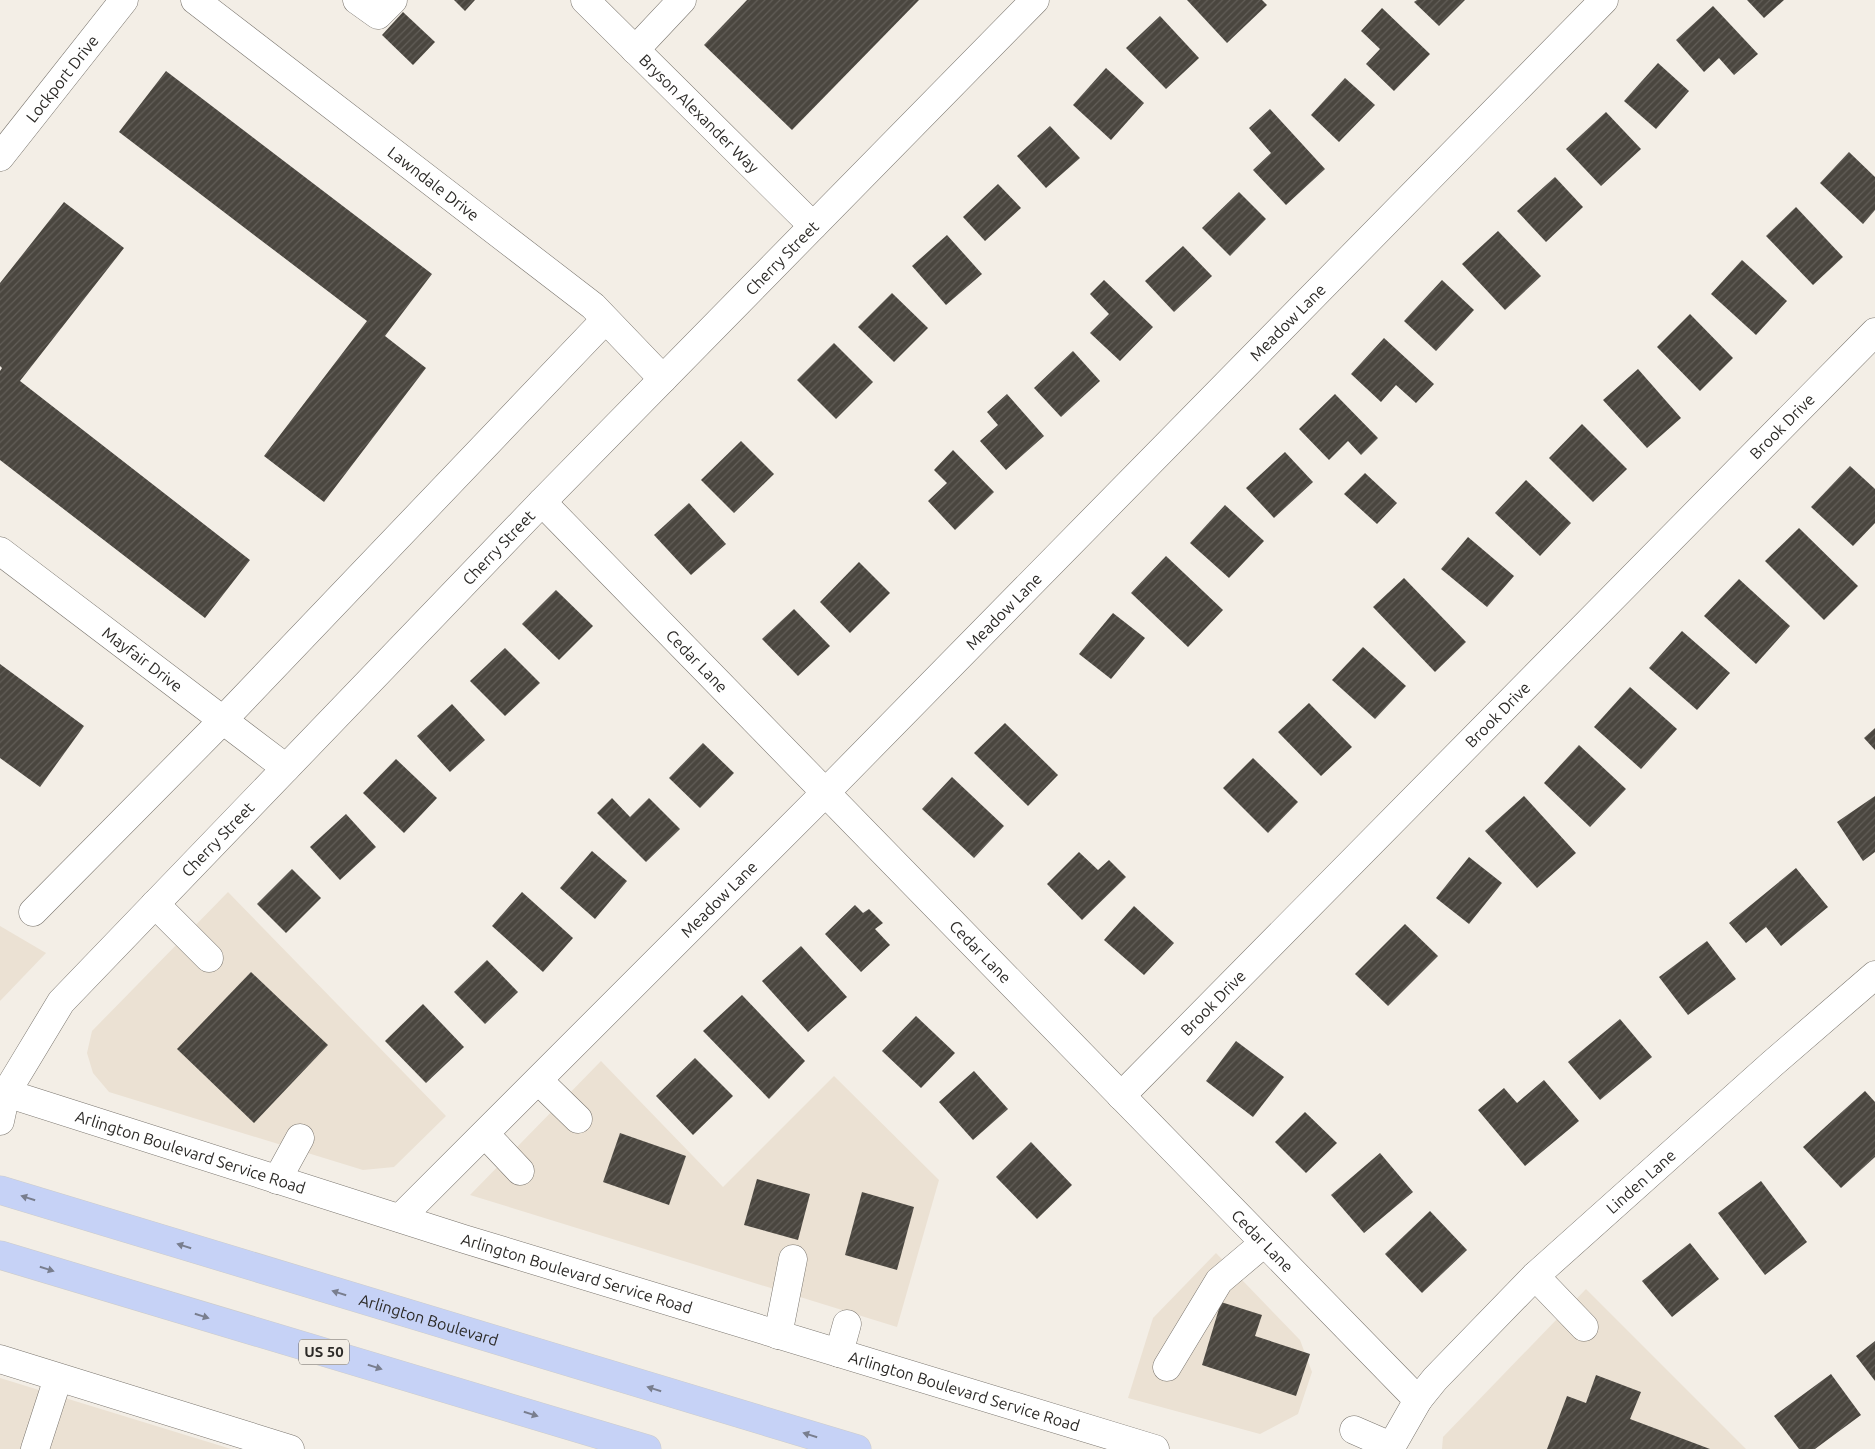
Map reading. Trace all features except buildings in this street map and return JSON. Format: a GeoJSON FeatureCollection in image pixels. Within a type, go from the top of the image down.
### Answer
{"type":"FeatureCollection","features":[{"type":"Feature","properties":{"kind":"highway","name":"Arlington Boulevard"},"geometry":{"type":"LineString","coordinates":[[0,1190],[857,1449]]}},
{"type":"Feature","properties":{"kind":"highway","name":"US 50"},"geometry":{"type":"LineString","coordinates":[[0,1255],[647,1449]]}},
{"type":"Feature","properties":{"kind":"street","name":"Lockport Drive"},"geometry":{"type":"LineString","coordinates":[[0,157],[124,0]]}},
{"type":"Feature","properties":{"kind":"street","name":"Lawndale Drive"},"geometry":{"type":"LineString","coordinates":[[194,0],[593,306],[663,379]]}},
{"type":"Feature","properties":{"kind":"street"},"geometry":{"type":"LineString","coordinates":[[357,0],[378,14],[393,0]]}},
{"type":"Feature","properties":{"kind":"street","name":"Bryson Alexander Way"},"geometry":{"type":"LineString","coordinates":[[585,0],[813,226]]}},
{"type":"Feature","properties":{"kind":"street"},"geometry":{"type":"LineString","coordinates":[[635,50],[682,0]]}},
{"type":"Feature","properties":{"kind":"street","name":"Cherry Street"},"geometry":{"type":"LineString","coordinates":[[0,1121],[3,1092],[61,1002],[542,502],[1035,0]]}},
{"type":"Feature","properties":{"kind":"street","name":"Meadow Lane"},"geometry":{"type":"LineString","coordinates":[[400,1218],[825,793],[1604,0]]}},
{"type":"Feature","properties":{"kind":"street"},"geometry":{"type":"LineString","coordinates":[[33,912],[223,720],[605,320]]}},
{"type":"Feature","properties":{"kind":"street","name":"Brook Drive"},"geometry":{"type":"LineString","coordinates":[[1121,1096],[1875,332]]}},
{"type":"Feature","properties":{"kind":"street","name":"Cedar Lane"},"geometry":{"type":"LineString","coordinates":[[542,502],[1418,1400]]}},
{"type":"Feature","properties":{"kind":"street","name":"Mayfair Drive"},"geometry":{"type":"LineString","coordinates":[[0,551],[286,768]]}},
{"type":"Feature","properties":{"kind":"street"},"geometry":{"type":"LineString","coordinates":[[155,904],[209,958]]}},
{"type":"Feature","properties":{"kind":"street","name":"Linden Lane"},"geometry":{"type":"LineString","coordinates":[[1390,1448],[1418,1400],[1435,1379],[1534,1276],[1875,975]]}},
{"type":"Feature","properties":{"kind":"street"},"geometry":{"type":"LineString","coordinates":[[539,1081],[578,1119]]}},
{"type":"Feature","properties":{"kind":"street","name":"Arlington Boulevard Service Road"},"geometry":{"type":"LineString","coordinates":[[3,1092],[276,1180],[1155,1449]]}},
{"type":"Feature","properties":{"kind":"street"},"geometry":{"type":"LineString","coordinates":[[485,1134],[520,1171]]}},
{"type":"Feature","properties":{"kind":"street"},"geometry":{"type":"LineString","coordinates":[[276,1180],[300,1138]]}},
{"type":"Feature","properties":{"kind":"street"},"geometry":{"type":"LineString","coordinates":[[1167,1368],[1219,1281],[1264,1243]]}},
{"type":"Feature","properties":{"kind":"street"},"geometry":{"type":"LineString","coordinates":[[778,1335],[793,1259]]}},
{"type":"Feature","properties":{"kind":"street"},"geometry":{"type":"LineString","coordinates":[[1534,1276],[1584,1327]]}},
{"type":"Feature","properties":{"kind":"street"},"geometry":{"type":"LineString","coordinates":[[839,1353],[847,1324]]}},
{"type":"Feature","properties":{"kind":"street"},"geometry":{"type":"LineString","coordinates":[[0,1359],[290,1449]]}},
{"type":"Feature","properties":{"kind":"street"},"geometry":{"type":"LineString","coordinates":[[36,1449],[58,1378]]}},
{"type":"Feature","properties":{"kind":"street"},"geometry":{"type":"LineString","coordinates":[[1354,1430],[1390,1448]]}},
{"type":"Feature","properties":{"kind":"shaded area"},"geometry":{"type":"Polygon","coordinates":[[[228,892],[446,1116],[394,1167],[363,1170],[109,1092],[93,1073],[87,1053],[92,1031],[228,892]]]}},
{"type":"Feature","properties":{"kind":"shaded area"},"geometry":{"type":"Polygon","coordinates":[[[0,926],[46,953],[0,1001],[0,926]]]}},
{"type":"Feature","properties":{"kind":"shaded area"},"geometry":{"type":"Polygon","coordinates":[[[601,1061],[723,1187],[834,1076],[939,1180],[897,1327],[470,1195],[601,1061]]]}},
{"type":"Feature","properties":{"kind":"shaded area"},"geometry":{"type":"Polygon","coordinates":[[[1216,1253],[1300,1340],[1312,1372],[1298,1414],[1260,1434],[1128,1398],[1153,1318],[1216,1253]]]}},
{"type":"Feature","properties":{"kind":"shaded area"},"geometry":{"type":"Polygon","coordinates":[[[1586,1289],[1746,1449],[1442,1449],[1443,1437],[1586,1289]]]}},
{"type":"Feature","properties":{"kind":"shaded area"},"geometry":{"type":"Polygon","coordinates":[[[0,1378],[231,1449],[0,1449],[0,1378]]]}}]}
